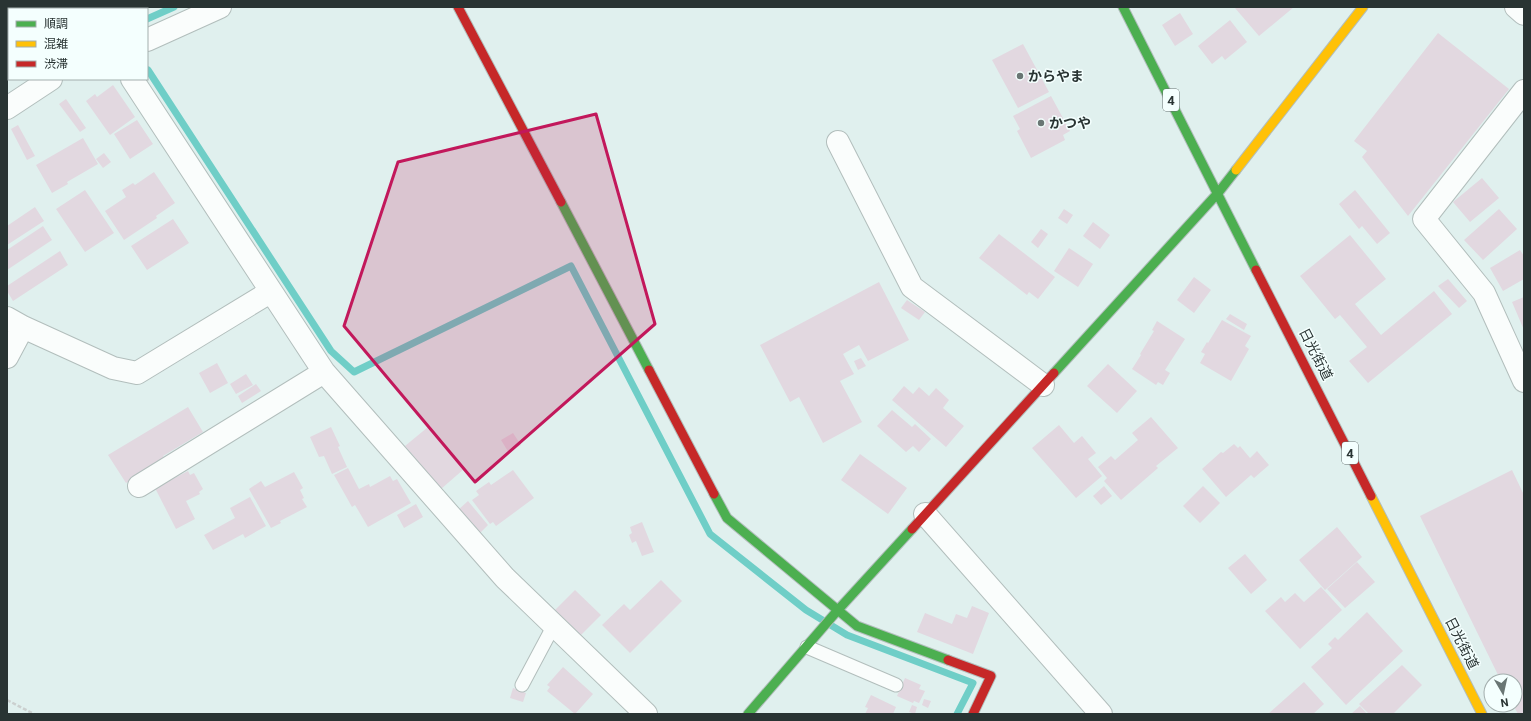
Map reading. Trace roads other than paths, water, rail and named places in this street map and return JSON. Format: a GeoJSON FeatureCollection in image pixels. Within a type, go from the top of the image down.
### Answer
{"type":"FeatureCollection","features":[{"type":"Feature","properties":{"kind":"main road"},"geometry":{"type":"LineString","coordinates":[[458,7],[727,518],[837,611],[857,626],[991,676],[973,714]]}},
{"type":"Feature","properties":{"kind":"main road","name":"日光街道"},"geometry":{"type":"LineString","coordinates":[[1123,7],[1482,714]]}},
{"type":"Feature","properties":{"kind":"main road"},"geometry":{"type":"LineString","coordinates":[[748,714],[837,611],[1218,193],[1363,7]]}},
{"type":"Feature","properties":{"kind":"street"},"geometry":{"type":"LineString","coordinates":[[148,40],[220,7]]}},
{"type":"Feature","properties":{"kind":"street"},"geometry":{"type":"LineString","coordinates":[[1516,7],[1524,14]]}},
{"type":"Feature","properties":{"kind":"street"},"geometry":{"type":"LineString","coordinates":[[7,108],[49,80]]}},
{"type":"Feature","properties":{"kind":"street"},"geometry":{"type":"LineString","coordinates":[[133,80],[270,292],[324,372],[505,578],[646,714]]}},
{"type":"Feature","properties":{"kind":"street"},"geometry":{"type":"LineString","coordinates":[[1524,91],[1424,219],[1484,293],[1524,381]]}},
{"type":"Feature","properties":{"kind":"street"},"geometry":{"type":"LineString","coordinates":[[838,142],[912,287],[1043,385]]}},
{"type":"Feature","properties":{"kind":"street"},"geometry":{"type":"LineString","coordinates":[[7,357],[15,322],[113,368],[137,372],[270,292]]}},
{"type":"Feature","properties":{"kind":"street"},"geometry":{"type":"LineString","coordinates":[[139,486],[324,372]]}},
{"type":"Feature","properties":{"kind":"street"},"geometry":{"type":"LineString","coordinates":[[926,514],[1101,714]]}},
{"type":"Feature","properties":{"kind":"lane"},"geometry":{"type":"LineString","coordinates":[[522,685],[554,625]]}},
{"type":"Feature","properties":{"kind":"lane"},"geometry":{"type":"LineString","coordinates":[[806,647],[896,685]]}},
{"type":"Feature","properties":{"kind":"waterway"},"geometry":{"type":"LineString","coordinates":[[148,19],[174,7]]}},
{"type":"Feature","properties":{"kind":"waterway"},"geometry":{"type":"LineString","coordinates":[[148,70],[331,351],[354,372],[571,266],[710,534],[806,610],[847,635],[973,683],[957,714]]}},
{"type":"Feature","properties":{"kind":"place","name":"からやま"},"geometry":{"type":"Point","coordinates":[1020,76]}},
{"type":"Feature","properties":{"kind":"place","name":"かつや"},"geometry":{"type":"Point","coordinates":[1041,123]}}]}
